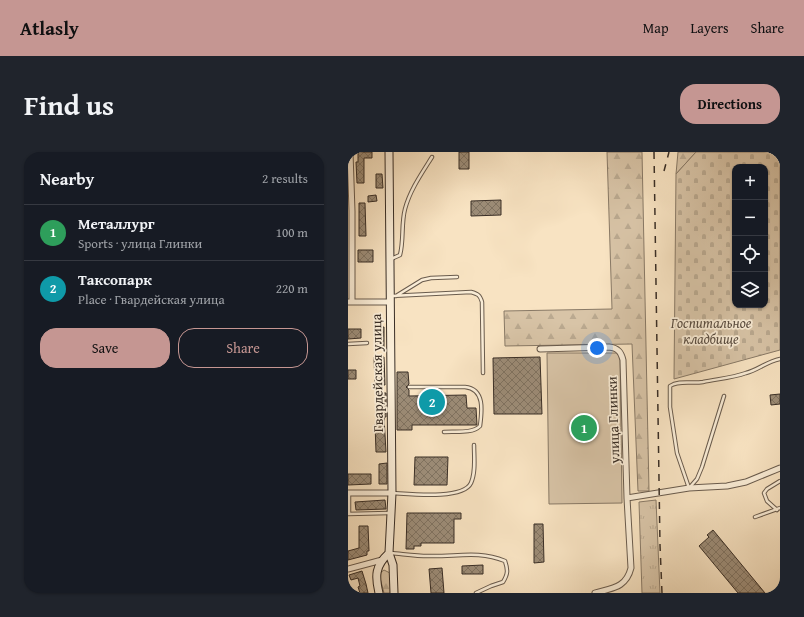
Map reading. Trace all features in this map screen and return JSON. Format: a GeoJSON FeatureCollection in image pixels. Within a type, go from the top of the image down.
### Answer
{"type":"FeatureCollection","features":[{"type":"Feature","properties":{"kind":"street"},"geometry":{"type":"LineString","coordinates":[[350,152],[352,211],[350,302],[391,298]]}},
{"type":"Feature","properties":{"kind":"street","name":"Гвардейская улица"},"geometry":{"type":"LineString","coordinates":[[389,152],[389,260],[393,387],[392,513],[389,553],[393,565],[394,593]]}},
{"type":"Feature","properties":{"kind":"street","name":"улица Глинки"},"geometry":{"type":"LineString","coordinates":[[540,349],[609,347],[615,348],[621,354],[623,360],[627,498],[631,568],[629,576],[623,584],[618,587],[595,593]]}},
{"type":"Feature","properties":{"kind":"street"},"geometry":{"type":"LineString","coordinates":[[627,498],[689,488],[738,484],[780,468]]}},
{"type":"Feature","properties":{"kind":"street"},"geometry":{"type":"LineString","coordinates":[[348,494],[392,493]]}},
{"type":"Feature","properties":{"kind":"street"},"geometry":{"type":"LineString","coordinates":[[379,593],[376,575],[382,560],[389,553]]}},
{"type":"Feature","properties":{"kind":"street"},"geometry":{"type":"LineString","coordinates":[[348,569],[382,560]]}},
{"type":"Feature","properties":{"kind":"lane"},"geometry":{"type":"LineString","coordinates":[[389,260],[400,255],[405,210],[409,196],[432,157]]}},
{"type":"Feature","properties":{"kind":"lane"},"geometry":{"type":"LineString","coordinates":[[391,298],[422,280],[431,278],[457,277]]}},
{"type":"Feature","properties":{"kind":"lane"},"geometry":{"type":"LineString","coordinates":[[391,298],[471,292],[480,296],[482,302],[483,373]]}},
{"type":"Feature","properties":{"kind":"lane"},"geometry":{"type":"LineString","coordinates":[[348,344],[367,343]]}},
{"type":"Feature","properties":{"kind":"lane"},"geometry":{"type":"LineString","coordinates":[[724,396],[702,467],[697,479],[689,488],[677,453],[670,407],[670,386],[675,383],[697,383],[745,374],[753,371],[765,363],[780,359]]}},
{"type":"Feature","properties":{"kind":"lane"},"geometry":{"type":"LineString","coordinates":[[409,387],[465,387],[476,390],[482,404],[480,426],[477,429],[444,432]]}},
{"type":"Feature","properties":{"kind":"lane"},"geometry":{"type":"LineString","coordinates":[[392,493],[446,494],[458,493],[465,490],[471,483],[473,473],[474,445]]}},
{"type":"Feature","properties":{"kind":"lane"},"geometry":{"type":"LineString","coordinates":[[778,509],[767,501],[764,492],[766,489],[780,481]]}},
{"type":"Feature","properties":{"kind":"lane"},"geometry":{"type":"LineString","coordinates":[[348,494],[349,514],[392,513]]}},
{"type":"Feature","properties":{"kind":"lane"},"geometry":{"type":"LineString","coordinates":[[755,517],[778,509]]}},
{"type":"Feature","properties":{"kind":"lane"},"geometry":{"type":"LineString","coordinates":[[389,553],[428,556],[481,554],[505,561],[508,571],[504,582],[476,593]]}},
{"type":"Feature","properties":{"kind":"green space"},"geometry":{"type":"Polygon","coordinates":[[[607,152],[642,152],[649,491],[638,491],[632,344],[505,346],[504,311],[612,309],[607,152]]]}},
{"type":"Feature","properties":{"kind":"green space"},"geometry":{"type":"Polygon","coordinates":[[[678,152],[696,152],[676,174],[678,152]]]}},
{"type":"Feature","properties":{"kind":"green space","name":"Госпитальное кладбище"},"geometry":{"type":"Polygon","coordinates":[[[696,152],[780,152],[780,350],[674,379],[676,174],[696,152]]]}},
{"type":"Feature","properties":{"kind":"green space"},"geometry":{"type":"Polygon","coordinates":[[[547,353],[620,353],[622,503],[549,504],[547,353]]]}},
{"type":"Feature","properties":{"kind":"green space"},"geometry":{"type":"Polygon","coordinates":[[[656,500],[660,593],[642,593],[639,502],[656,500]]]}},
{"type":"Feature","properties":{"kind":"green space"},"geometry":{"type":"Polygon","coordinates":[[[384,570],[390,573],[391,593],[384,593],[379,574],[384,570]]]}},
{"type":"Feature","properties":{"kind":"building"},"geometry":{"type":"Polygon","coordinates":[[[358,152],[372,152],[372,158],[364,158],[364,183],[357,183],[356,162],[358,162],[358,152]]]}},
{"type":"Feature","properties":{"kind":"building"},"geometry":{"type":"Polygon","coordinates":[[[459,152],[469,152],[469,169],[459,169],[459,152]]]}},
{"type":"Feature","properties":{"kind":"building"},"geometry":{"type":"Polygon","coordinates":[[[376,174],[382,174],[383,188],[376,188],[376,174]]]}},
{"type":"Feature","properties":{"kind":"building"},"geometry":{"type":"Polygon","coordinates":[[[376,195],[377,201],[368,202],[368,196],[376,195]]]}},
{"type":"Feature","properties":{"kind":"building"},"geometry":{"type":"Polygon","coordinates":[[[501,200],[501,215],[471,216],[471,201],[501,200]]]}},
{"type":"Feature","properties":{"kind":"building"},"geometry":{"type":"Polygon","coordinates":[[[359,203],[365,203],[366,236],[359,236],[359,203]]]}},
{"type":"Feature","properties":{"kind":"building"},"geometry":{"type":"Polygon","coordinates":[[[358,250],[373,250],[373,262],[358,262],[358,250]]]}},
{"type":"Feature","properties":{"kind":"building"},"geometry":{"type":"Polygon","coordinates":[[[384,327],[384,348],[375,349],[375,328],[384,327]]]}},
{"type":"Feature","properties":{"kind":"building"},"geometry":{"type":"Polygon","coordinates":[[[348,329],[361,329],[361,338],[348,339],[348,329]]]}},
{"type":"Feature","properties":{"kind":"building"},"geometry":{"type":"Polygon","coordinates":[[[374,357],[384,357],[385,385],[375,385],[374,357]]]}},
{"type":"Feature","properties":{"kind":"building"},"geometry":{"type":"Polygon","coordinates":[[[540,357],[542,414],[494,414],[493,358],[540,357]]]}},
{"type":"Feature","properties":{"kind":"building"},"geometry":{"type":"Polygon","coordinates":[[[348,370],[356,370],[356,379],[348,379],[348,370]]]}},
{"type":"Feature","properties":{"kind":"building"},"geometry":{"type":"Polygon","coordinates":[[[397,372],[408,372],[409,384],[406,387],[409,390],[409,396],[466,395],[467,408],[476,408],[477,425],[412,425],[412,430],[397,430],[397,372]]]}},
{"type":"Feature","properties":{"kind":"building"},"geometry":{"type":"Polygon","coordinates":[[[376,393],[386,393],[386,417],[384,417],[386,452],[376,452],[376,393]]]}},
{"type":"Feature","properties":{"kind":"building"},"geometry":{"type":"Polygon","coordinates":[[[780,394],[780,404],[771,405],[770,395],[780,394]]]}},
{"type":"Feature","properties":{"kind":"building"},"geometry":{"type":"Polygon","coordinates":[[[415,457],[448,457],[447,485],[414,485],[415,457]]]}},
{"type":"Feature","properties":{"kind":"building"},"geometry":{"type":"Polygon","coordinates":[[[387,463],[387,484],[379,484],[379,464],[387,463]]]}},
{"type":"Feature","properties":{"kind":"building"},"geometry":{"type":"Polygon","coordinates":[[[348,474],[371,474],[371,484],[348,485],[348,474]]]}},
{"type":"Feature","properties":{"kind":"building"},"geometry":{"type":"Polygon","coordinates":[[[385,500],[386,509],[356,510],[355,502],[385,500]]]}},
{"type":"Feature","properties":{"kind":"building"},"geometry":{"type":"Polygon","coordinates":[[[407,513],[461,513],[461,519],[454,519],[454,543],[421,543],[421,546],[414,546],[414,549],[406,549],[407,513]]]}},
{"type":"Feature","properties":{"kind":"building"},"geometry":{"type":"Polygon","coordinates":[[[534,524],[543,524],[544,562],[534,563],[534,524]]]}},
{"type":"Feature","properties":{"kind":"building"},"geometry":{"type":"Polygon","coordinates":[[[359,526],[368,526],[369,551],[367,551],[367,555],[348,560],[348,551],[359,548],[359,526]]]}},
{"type":"Feature","properties":{"kind":"building"},"geometry":{"type":"Polygon","coordinates":[[[713,530],[765,593],[738,593],[699,546],[709,537],[707,535],[713,530]]]}},
{"type":"Feature","properties":{"kind":"building"},"geometry":{"type":"Polygon","coordinates":[[[483,565],[483,574],[462,574],[462,566],[483,565]]]}},
{"type":"Feature","properties":{"kind":"building"},"geometry":{"type":"Polygon","coordinates":[[[442,568],[444,593],[431,593],[429,569],[442,568]]]}},
{"type":"Feature","properties":{"kind":"building"},"geometry":{"type":"Polygon","coordinates":[[[362,571],[368,593],[360,593],[358,578],[351,580],[349,575],[362,571]]]}},
{"type":"Feature","properties":{"kind":"railway"},"geometry":{"type":"LineString","coordinates":[[654,152],[662,593]]}},
{"type":"Feature","properties":{"kind":"railway"},"geometry":{"type":"LineString","coordinates":[[664,171],[669,152]]}},
{"type":"Feature","properties":{"kind":"place","name":"Таксопарк"},"geometry":{"type":"Point","coordinates":[432,402]}},
{"type":"Feature","properties":{"kind":"place","name":"Металлург"},"geometry":{"type":"Point","coordinates":[584,428]}}]}
